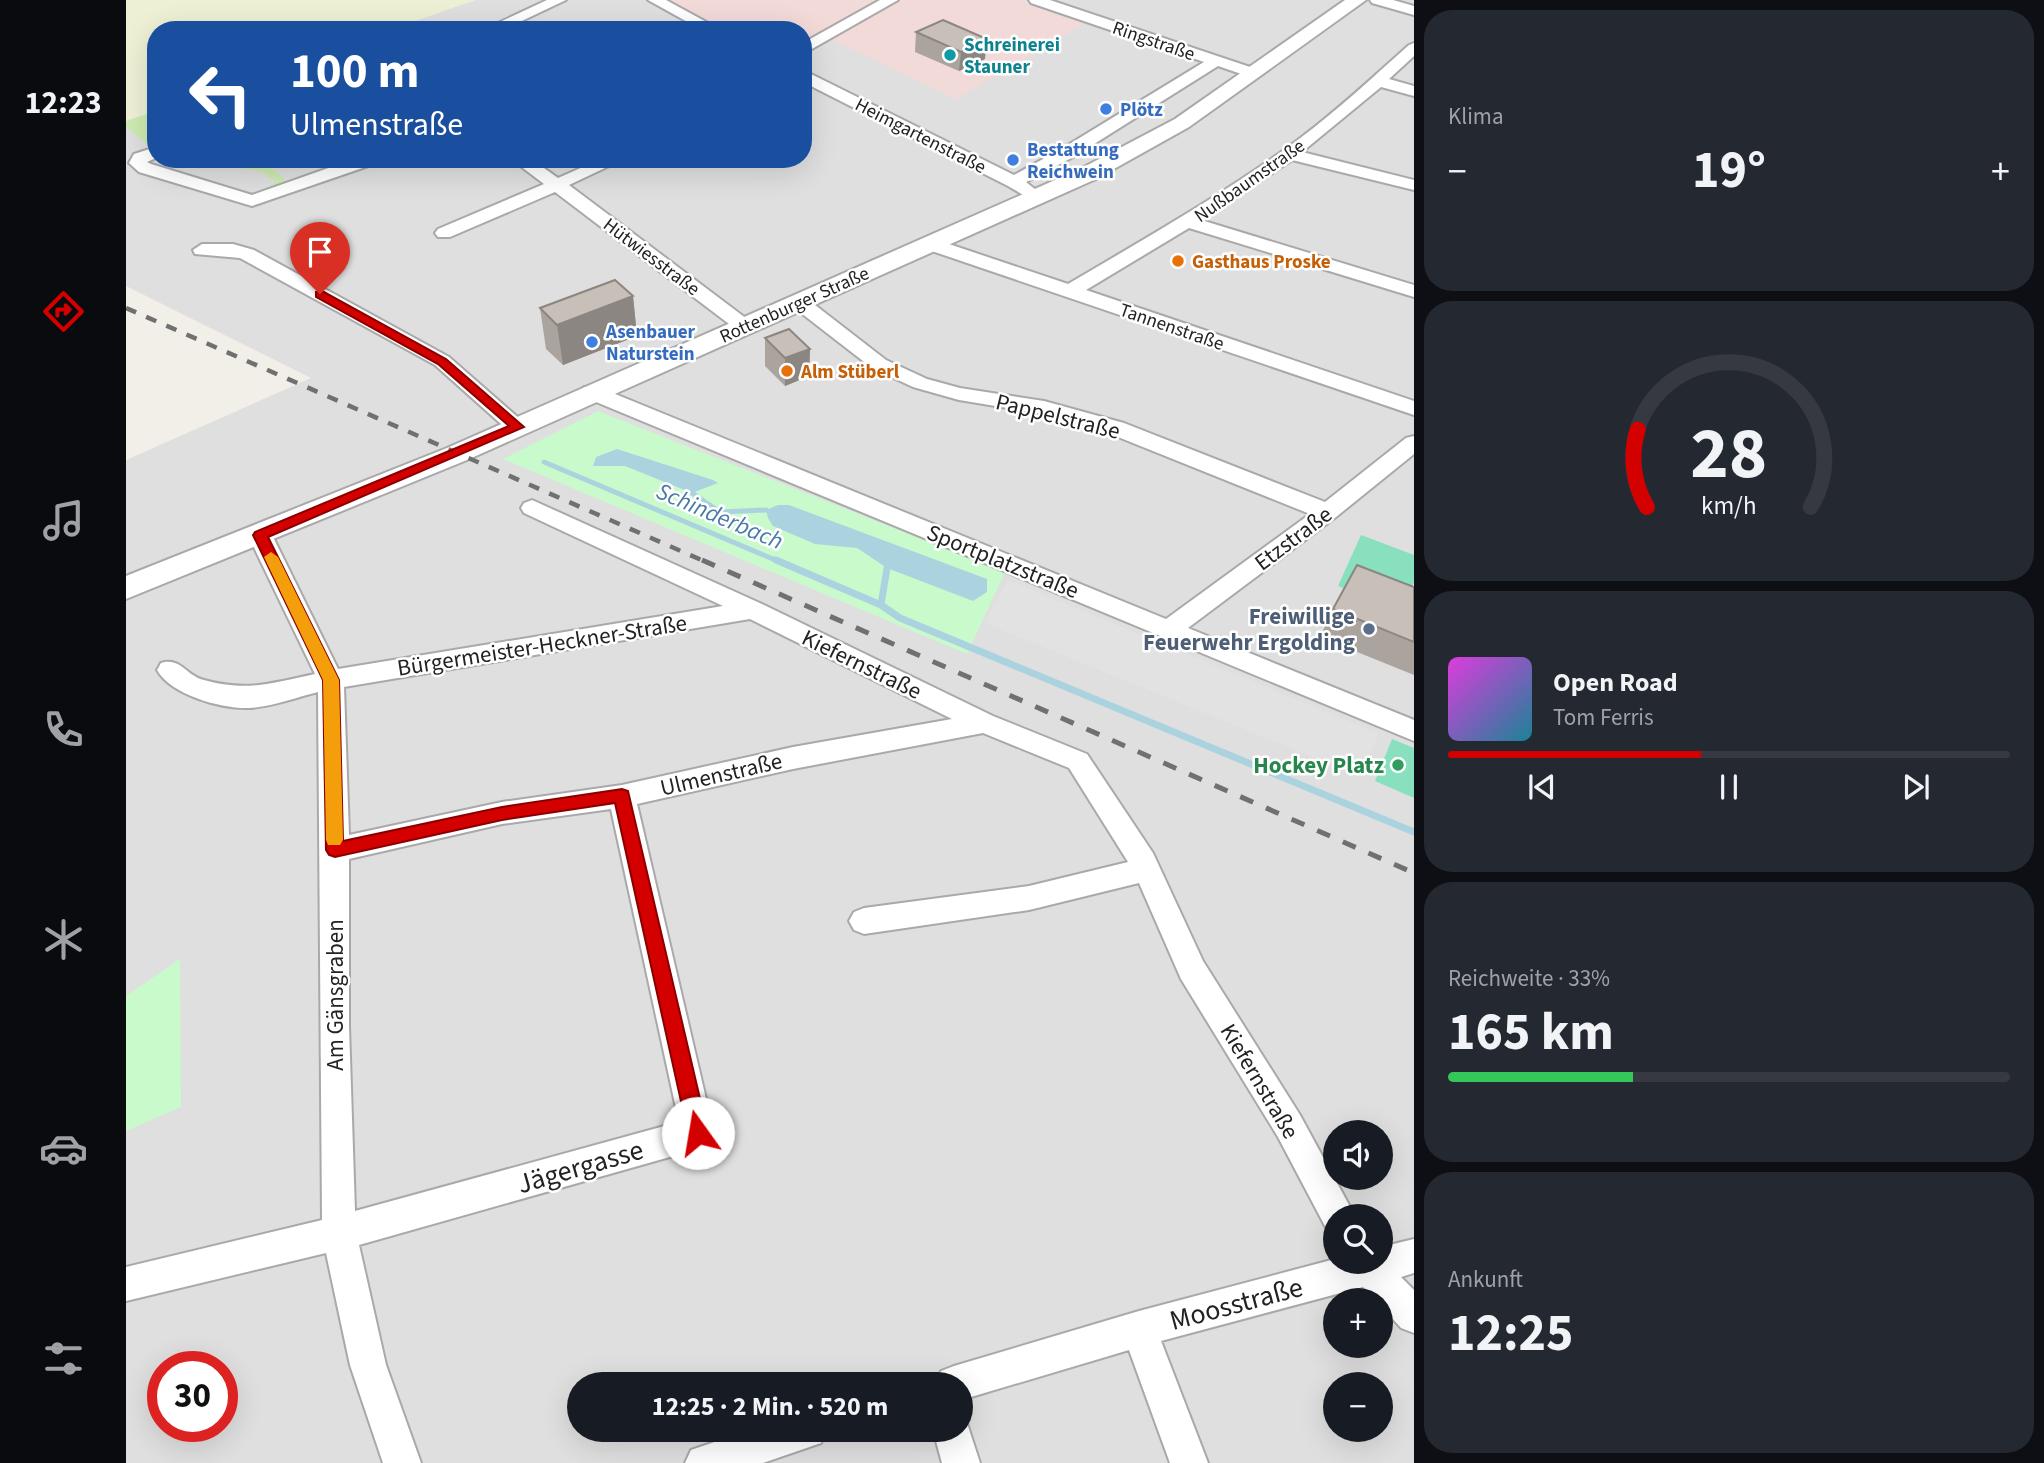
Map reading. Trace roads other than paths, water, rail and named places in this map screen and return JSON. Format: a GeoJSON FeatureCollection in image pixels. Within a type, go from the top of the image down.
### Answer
{"type":"FeatureCollection","features":[{"type":"Feature","properties":{"kind":"street"},"geometry":{"type":"LineString","coordinates":[[513,21],[559,0]]}},
{"type":"Feature","properties":{"kind":"street"},"geometry":{"type":"LineString","coordinates":[[655,0],[696,21]]}},
{"type":"Feature","properties":{"kind":"street"},"geometry":{"type":"LineString","coordinates":[[812,44],[891,0]]}},
{"type":"Feature","properties":{"kind":"street","name":"Ringstraße"},"geometry":{"type":"LineString","coordinates":[[1036,0],[1060,3],[1253,73]]}},
{"type":"Feature","properties":{"kind":"street","name":"Rottenburger Straße"},"geometry":{"type":"LineString","coordinates":[[126,588],[518,427],[591,392],[1037,198],[1125,155],[1182,123],[1357,0]]}},
{"type":"Feature","properties":{"kind":"street"},"geometry":{"type":"LineString","coordinates":[[1377,0],[1414,11]]}},
{"type":"Feature","properties":{"kind":"street","name":"Nußbaumstraße"},"geometry":{"type":"LineString","coordinates":[[1069,292],[1188,222],[1290,153],[1414,48]]}},
{"type":"Feature","properties":{"kind":"street"},"geometry":{"type":"LineString","coordinates":[[1014,182],[1069,152],[1216,61]]}},
{"type":"Feature","properties":{"kind":"street","name":"Heimgartenstraße"},"geometry":{"type":"LineString","coordinates":[[812,81],[1014,182],[1037,198]]}},
{"type":"Feature","properties":{"kind":"street"},"geometry":{"type":"LineString","coordinates":[[1378,81],[1414,91]]}},
{"type":"Feature","properties":{"kind":"street"},"geometry":{"type":"LineString","coordinates":[[1290,153],[1414,185]]}},
{"type":"Feature","properties":{"kind":"street"},"geometry":{"type":"LineString","coordinates":[[147,155],[140,158],[138,163],[145,169],[252,201],[346,168]]}},
{"type":"Feature","properties":{"kind":"street","name":"Hütwiesstraße"},"geometry":{"type":"LineString","coordinates":[[532,168],[744,326]]}},
{"type":"Feature","properties":{"kind":"street"},"geometry":{"type":"LineString","coordinates":[[444,233],[597,168]]}},
{"type":"Feature","properties":{"kind":"street"},"geometry":{"type":"LineString","coordinates":[[1188,222],[1414,291]]}},
{"type":"Feature","properties":{"kind":"street","name":"Tannenstraße"},"geometry":{"type":"LineString","coordinates":[[930,244],[1414,408]]}},
{"type":"Feature","properties":{"kind":"street"},"geometry":{"type":"LineString","coordinates":[[202,250],[233,250],[247,254],[442,361],[518,427]]}},
{"type":"Feature","properties":{"kind":"street","name":"Pappelstraße"},"geometry":{"type":"LineString","coordinates":[[799,302],[879,364],[920,383],[959,394],[1044,408],[1116,428],[1328,512]]}},
{"type":"Feature","properties":{"kind":"street","name":"Sportplatzstraße"},"geometry":{"type":"LineString","coordinates":[[591,392],[1414,731]]}},
{"type":"Feature","properties":{"kind":"street","name":"Etzstraße"},"geometry":{"type":"LineString","coordinates":[[1168,629],[1328,512],[1414,443]]}},
{"type":"Feature","properties":{"kind":"street","name":"Kiefernstraße"},"geometry":{"type":"LineString","coordinates":[[532,508],[753,610],[984,723],[1078,761],[1147,869],[1192,970],[1289,1126],[1331,1204]]}},
{"type":"Feature","properties":{"kind":"street","name":"Am Gänsgraben"},"geometry":{"type":"LineString","coordinates":[[260,535],[331,680],[339,1233],[368,1365],[402,1463]]}},
{"type":"Feature","properties":{"kind":"street","name":"Bürgermeister-Heckner-Straße"},"geometry":{"type":"LineString","coordinates":[[170,670],[193,688],[249,698],[331,680],[753,610]]}},
{"type":"Feature","properties":{"kind":"street","name":"Ulmenstraße"},"geometry":{"type":"LineString","coordinates":[[335,850],[502,813],[622,796],[793,758],[984,723]]}},
{"type":"Feature","properties":{"kind":"street","name":"Jägergasse"},"geometry":{"type":"LineString","coordinates":[[126,1284],[339,1233],[698,1133],[622,796]]}},
{"type":"Feature","properties":{"kind":"street"},"geometry":{"type":"LineString","coordinates":[[864,921],[1029,898],[1147,869]]}},
{"type":"Feature","properties":{"kind":"street","name":"Moosstraße"},"geometry":{"type":"LineString","coordinates":[[1393,1260],[1414,1256]]}},
{"type":"Feature","properties":{"kind":"street","name":"Moosstraße"},"geometry":{"type":"LineString","coordinates":[[973,1378],[1332,1274]]}},
{"type":"Feature","properties":{"kind":"street"},"geometry":{"type":"LineString","coordinates":[[1373,1274],[1414,1315]]}},
{"type":"Feature","properties":{"kind":"street","name":"Moosstraße"},"geometry":{"type":"LineString","coordinates":[[1139,1329],[1189,1463]]}},
{"type":"Feature","properties":{"kind":"street"},"geometry":{"type":"LineString","coordinates":[[704,1463],[770,1442]]}},
{"type":"Feature","properties":{"kind":"street"},"geometry":{"type":"LineString","coordinates":[[955,1442],[961,1463]]}},
{"type":"Feature","properties":{"kind":"water"},"geometry":{"type":"Polygon","coordinates":[[[617,449],[718,483],[692,493],[625,466],[593,466],[596,457],[617,449]]]}},
{"type":"Feature","properties":{"kind":"water"},"geometry":{"type":"Polygon","coordinates":[[[778,505],[789,505],[987,579],[987,592],[973,601],[887,568],[857,548],[815,544],[773,526],[766,510],[778,505]]]}},
{"type":"Feature","properties":{"kind":"waterway","name":"Schinderbach"},"geometry":{"type":"LineString","coordinates":[[544,462],[780,562]]}},
{"type":"Feature","properties":{"kind":"waterway"},"geometry":{"type":"LineString","coordinates":[[692,493],[720,512],[766,510]]}},
{"type":"Feature","properties":{"kind":"waterway","name":"Schinderbach"},"geometry":{"type":"LineString","coordinates":[[776,560],[881,605]]}},
{"type":"Feature","properties":{"kind":"waterway"},"geometry":{"type":"LineString","coordinates":[[881,605],[887,568]]}},
{"type":"Feature","properties":{"kind":"waterway"},"geometry":{"type":"LineString","coordinates":[[881,605],[900,618],[1414,832]]}},
{"type":"Feature","properties":{"kind":"railway"},"geometry":{"type":"LineString","coordinates":[[126,308],[706,562]]}},
{"type":"Feature","properties":{"kind":"railway"},"geometry":{"type":"LineString","coordinates":[[702,560],[1414,873]]}},
{"type":"Feature","properties":{"kind":"place","name":"Schreinerei Stauner"},"geometry":{"type":"Point","coordinates":[950,55]}},
{"type":"Feature","properties":{"kind":"place","name":"Plötz"},"geometry":{"type":"Point","coordinates":[1106,109]}},
{"type":"Feature","properties":{"kind":"place","name":"Bestattung Reichwein"},"geometry":{"type":"Point","coordinates":[1013,160]}},
{"type":"Feature","properties":{"kind":"place","name":"Gasthaus Proske"},"geometry":{"type":"Point","coordinates":[1178,261]}},
{"type":"Feature","properties":{"kind":"place","name":"Asenbauer Naturstein"},"geometry":{"type":"Point","coordinates":[592,342]}},
{"type":"Feature","properties":{"kind":"place","name":"Alm Stüberl"},"geometry":{"type":"Point","coordinates":[787,371]}},
{"type":"Feature","properties":{"kind":"place","name":"Freiwillige Feuerwehr Ergolding"},"geometry":{"type":"Point","coordinates":[1369,629]}},
{"type":"Feature","properties":{"kind":"place","name":"Hockey Platz"},"geometry":{"type":"Point","coordinates":[1398,765]}}]}
